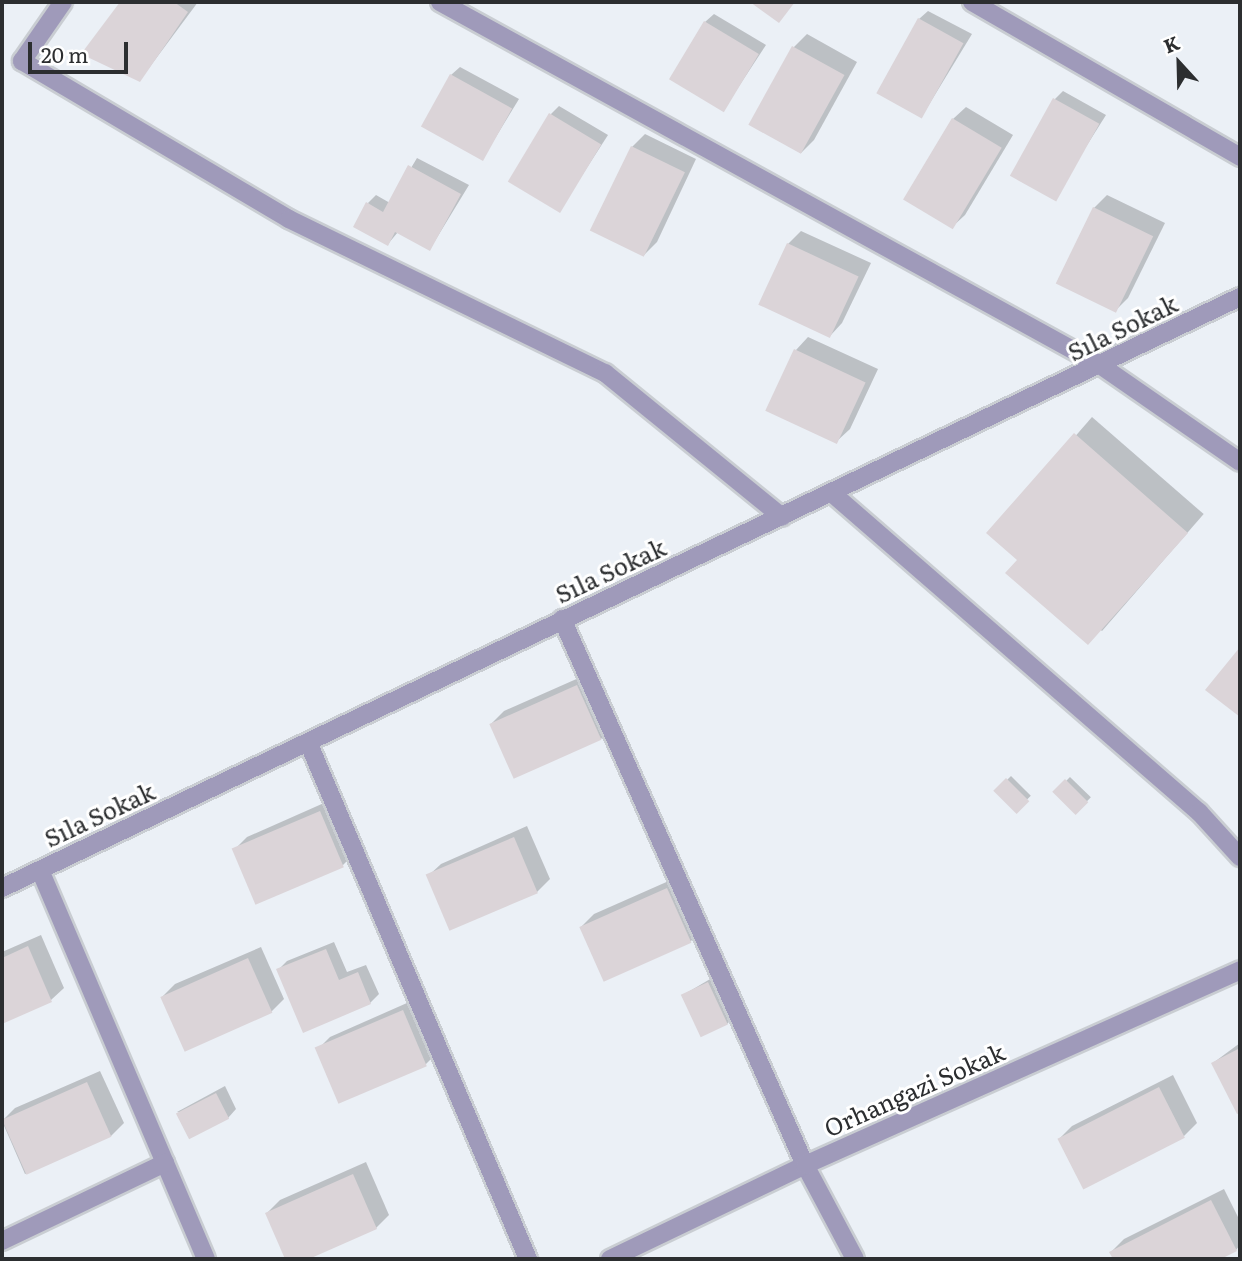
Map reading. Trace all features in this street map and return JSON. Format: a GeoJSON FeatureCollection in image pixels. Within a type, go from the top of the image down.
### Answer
{"type":"FeatureCollection","features":[{"type":"Feature","properties":{"kind":"street"},"geometry":{"type":"LineString","coordinates":[[63,2],[22,61],[289,219],[604,373],[782,517]]}},
{"type":"Feature","properties":{"kind":"street"},"geometry":{"type":"LineString","coordinates":[[440,2],[1100,365],[1240,462]]}},
{"type":"Feature","properties":{"kind":"street"},"geometry":{"type":"LineString","coordinates":[[972,2],[1240,157]]}},
{"type":"Feature","properties":{"kind":"street","name":"Sıla Sokak"},"geometry":{"type":"LineString","coordinates":[[2,888],[562,619],[833,494],[1240,297]]}},
{"type":"Feature","properties":{"kind":"street"},"geometry":{"type":"LineString","coordinates":[[833,494],[1199,812],[1240,857]]}},
{"type":"Feature","properties":{"kind":"street"},"geometry":{"type":"LineString","coordinates":[[562,619],[805,1165],[855,1259]]}},
{"type":"Feature","properties":{"kind":"street"},"geometry":{"type":"LineString","coordinates":[[308,742],[528,1259]]}},
{"type":"Feature","properties":{"kind":"street"},"geometry":{"type":"LineString","coordinates":[[40,870],[206,1259]]}},
{"type":"Feature","properties":{"kind":"street","name":"Orhangazi Sokak"},"geometry":{"type":"LineString","coordinates":[[610,1259],[805,1165],[1240,970]]}},
{"type":"Feature","properties":{"kind":"street"},"geometry":{"type":"LineString","coordinates":[[2,1241],[165,1163]]}},
{"type":"Feature","properties":{"kind":"building"},"geometry":{"type":"Polygon","coordinates":[[[120,2],[174,2],[188,12],[140,82],[81,54],[120,2]]]}},
{"type":"Feature","properties":{"kind":"building"},"geometry":{"type":"Polygon","coordinates":[[[750,2],[795,2],[779,23],[750,2]]]}},
{"type":"Feature","properties":{"kind":"building"},"geometry":{"type":"Polygon","coordinates":[[[918,18],[963,43],[922,118],[876,93],[918,18]]]}},
{"type":"Feature","properties":{"kind":"building"},"geometry":{"type":"Polygon","coordinates":[[[704,21],[759,54],[724,112],[669,79],[704,21]]]}},
{"type":"Feature","properties":{"kind":"building"},"geometry":{"type":"Polygon","coordinates":[[[792,46],[844,75],[801,154],[748,125],[792,46]]]}},
{"type":"Feature","properties":{"kind":"building"},"geometry":{"type":"Polygon","coordinates":[[[450,74],[512,108],[483,161],[421,126],[450,74]]]}},
{"type":"Feature","properties":{"kind":"building"},"geometry":{"type":"Polygon","coordinates":[[[1053,98],[1099,124],[1056,202],[1010,176],[1053,98]]]}},
{"type":"Feature","properties":{"kind":"building"},"geometry":{"type":"Polygon","coordinates":[[[549,113],[601,144],[560,213],[508,182],[549,113]]]}},
{"type":"Feature","properties":{"kind":"building"},"geometry":{"type":"Polygon","coordinates":[[[952,118],[1002,148],[953,229],[903,199],[952,118]]]}},
{"type":"Feature","properties":{"kind":"building"},"geometry":{"type":"Polygon","coordinates":[[[631,146],[685,172],[644,257],[590,230],[631,146]]]}},
{"type":"Feature","properties":{"kind":"building"},"geometry":{"type":"Polygon","coordinates":[[[408,165],[461,194],[430,251],[395,232],[388,246],[353,227],[366,202],[383,212],[408,165]]]}},
{"type":"Feature","properties":{"kind":"building"},"geometry":{"type":"Polygon","coordinates":[[[1093,207],[1153,236],[1116,313],[1056,283],[1093,207]]]}},
{"type":"Feature","properties":{"kind":"building"},"geometry":{"type":"Polygon","coordinates":[[[787,243],[859,276],[830,338],[758,305],[787,243]]]}},
{"type":"Feature","properties":{"kind":"building"},"geometry":{"type":"Polygon","coordinates":[[[794,349],[866,382],[837,444],[765,411],[794,349]]]}},
{"type":"Feature","properties":{"kind":"building"},"geometry":{"type":"Polygon","coordinates":[[[1074,433],[1188,533],[1088,645],[1005,573],[1017,560],[986,533],[1074,433]]]}},
{"type":"Feature","properties":{"kind":"building"},"geometry":{"type":"Polygon","coordinates":[[[1240,647],[1240,717],[1205,690],[1240,647]]]}},
{"type":"Feature","properties":{"kind":"building"},"geometry":{"type":"Polygon","coordinates":[[[577,685],[601,740],[514,779],[489,724],[577,685]]]}},
{"type":"Feature","properties":{"kind":"building"},"geometry":{"type":"Polygon","coordinates":[[[1006,778],[1029,801],[1017,814],[993,791],[1006,778]]]}},
{"type":"Feature","properties":{"kind":"building"},"geometry":{"type":"Polygon","coordinates":[[[1065,779],[1088,802],[1076,815],[1052,792],[1065,779]]]}},
{"type":"Feature","properties":{"kind":"building"},"geometry":{"type":"Polygon","coordinates":[[[320,811],[344,867],[255,905],[232,849],[320,811]]]}},
{"type":"Feature","properties":{"kind":"building"},"geometry":{"type":"Polygon","coordinates":[[[514,837],[538,893],[449,931],[426,875],[514,837]]]}},
{"type":"Feature","properties":{"kind":"building"},"geometry":{"type":"Polygon","coordinates":[[[667,888],[691,943],[604,982],[579,927],[667,888]]]}},
{"type":"Feature","properties":{"kind":"building"},"geometry":{"type":"Polygon","coordinates":[[[28,946],[52,1002],[2,1024],[2,958],[28,946]]]}},
{"type":"Feature","properties":{"kind":"building"},"geometry":{"type":"Polygon","coordinates":[[[326,949],[339,980],[358,972],[371,1004],[303,1033],[276,969],[326,949]]]}},
{"type":"Feature","properties":{"kind":"building"},"geometry":{"type":"Polygon","coordinates":[[[248,958],[272,1013],[185,1052],[160,997],[248,958]]]}},
{"type":"Feature","properties":{"kind":"building"},"geometry":{"type":"Polygon","coordinates":[[[708,982],[728,1025],[701,1037],[681,995],[708,982]]]}},
{"type":"Feature","properties":{"kind":"building"},"geometry":{"type":"Polygon","coordinates":[[[403,1010],[427,1066],[338,1104],[315,1048],[403,1010]]]}},
{"type":"Feature","properties":{"kind":"building"},"geometry":{"type":"Polygon","coordinates":[[[1240,1048],[1240,1113],[1237,1114],[1211,1063],[1240,1048]]]}},
{"type":"Feature","properties":{"kind":"building"},"geometry":{"type":"Polygon","coordinates":[[[87,1082],[111,1137],[26,1175],[2,1120],[87,1082]]]}},
{"type":"Feature","properties":{"kind":"building"},"geometry":{"type":"Polygon","coordinates":[[[1159,1087],[1185,1138],[1083,1190],[1057,1139],[1159,1087]]]}},
{"type":"Feature","properties":{"kind":"building"},"geometry":{"type":"Polygon","coordinates":[[[216,1093],[229,1119],[189,1139],[176,1113],[216,1093]]]}},
{"type":"Feature","properties":{"kind":"building"},"geometry":{"type":"Polygon","coordinates":[[[353,1174],[377,1229],[309,1259],[285,1259],[265,1213],[353,1174]]]}},
{"type":"Feature","properties":{"kind":"building"},"geometry":{"type":"Polygon","coordinates":[[[1211,1200],[1237,1251],[1221,1259],[1113,1259],[1109,1252],[1211,1200]]]}}]}
